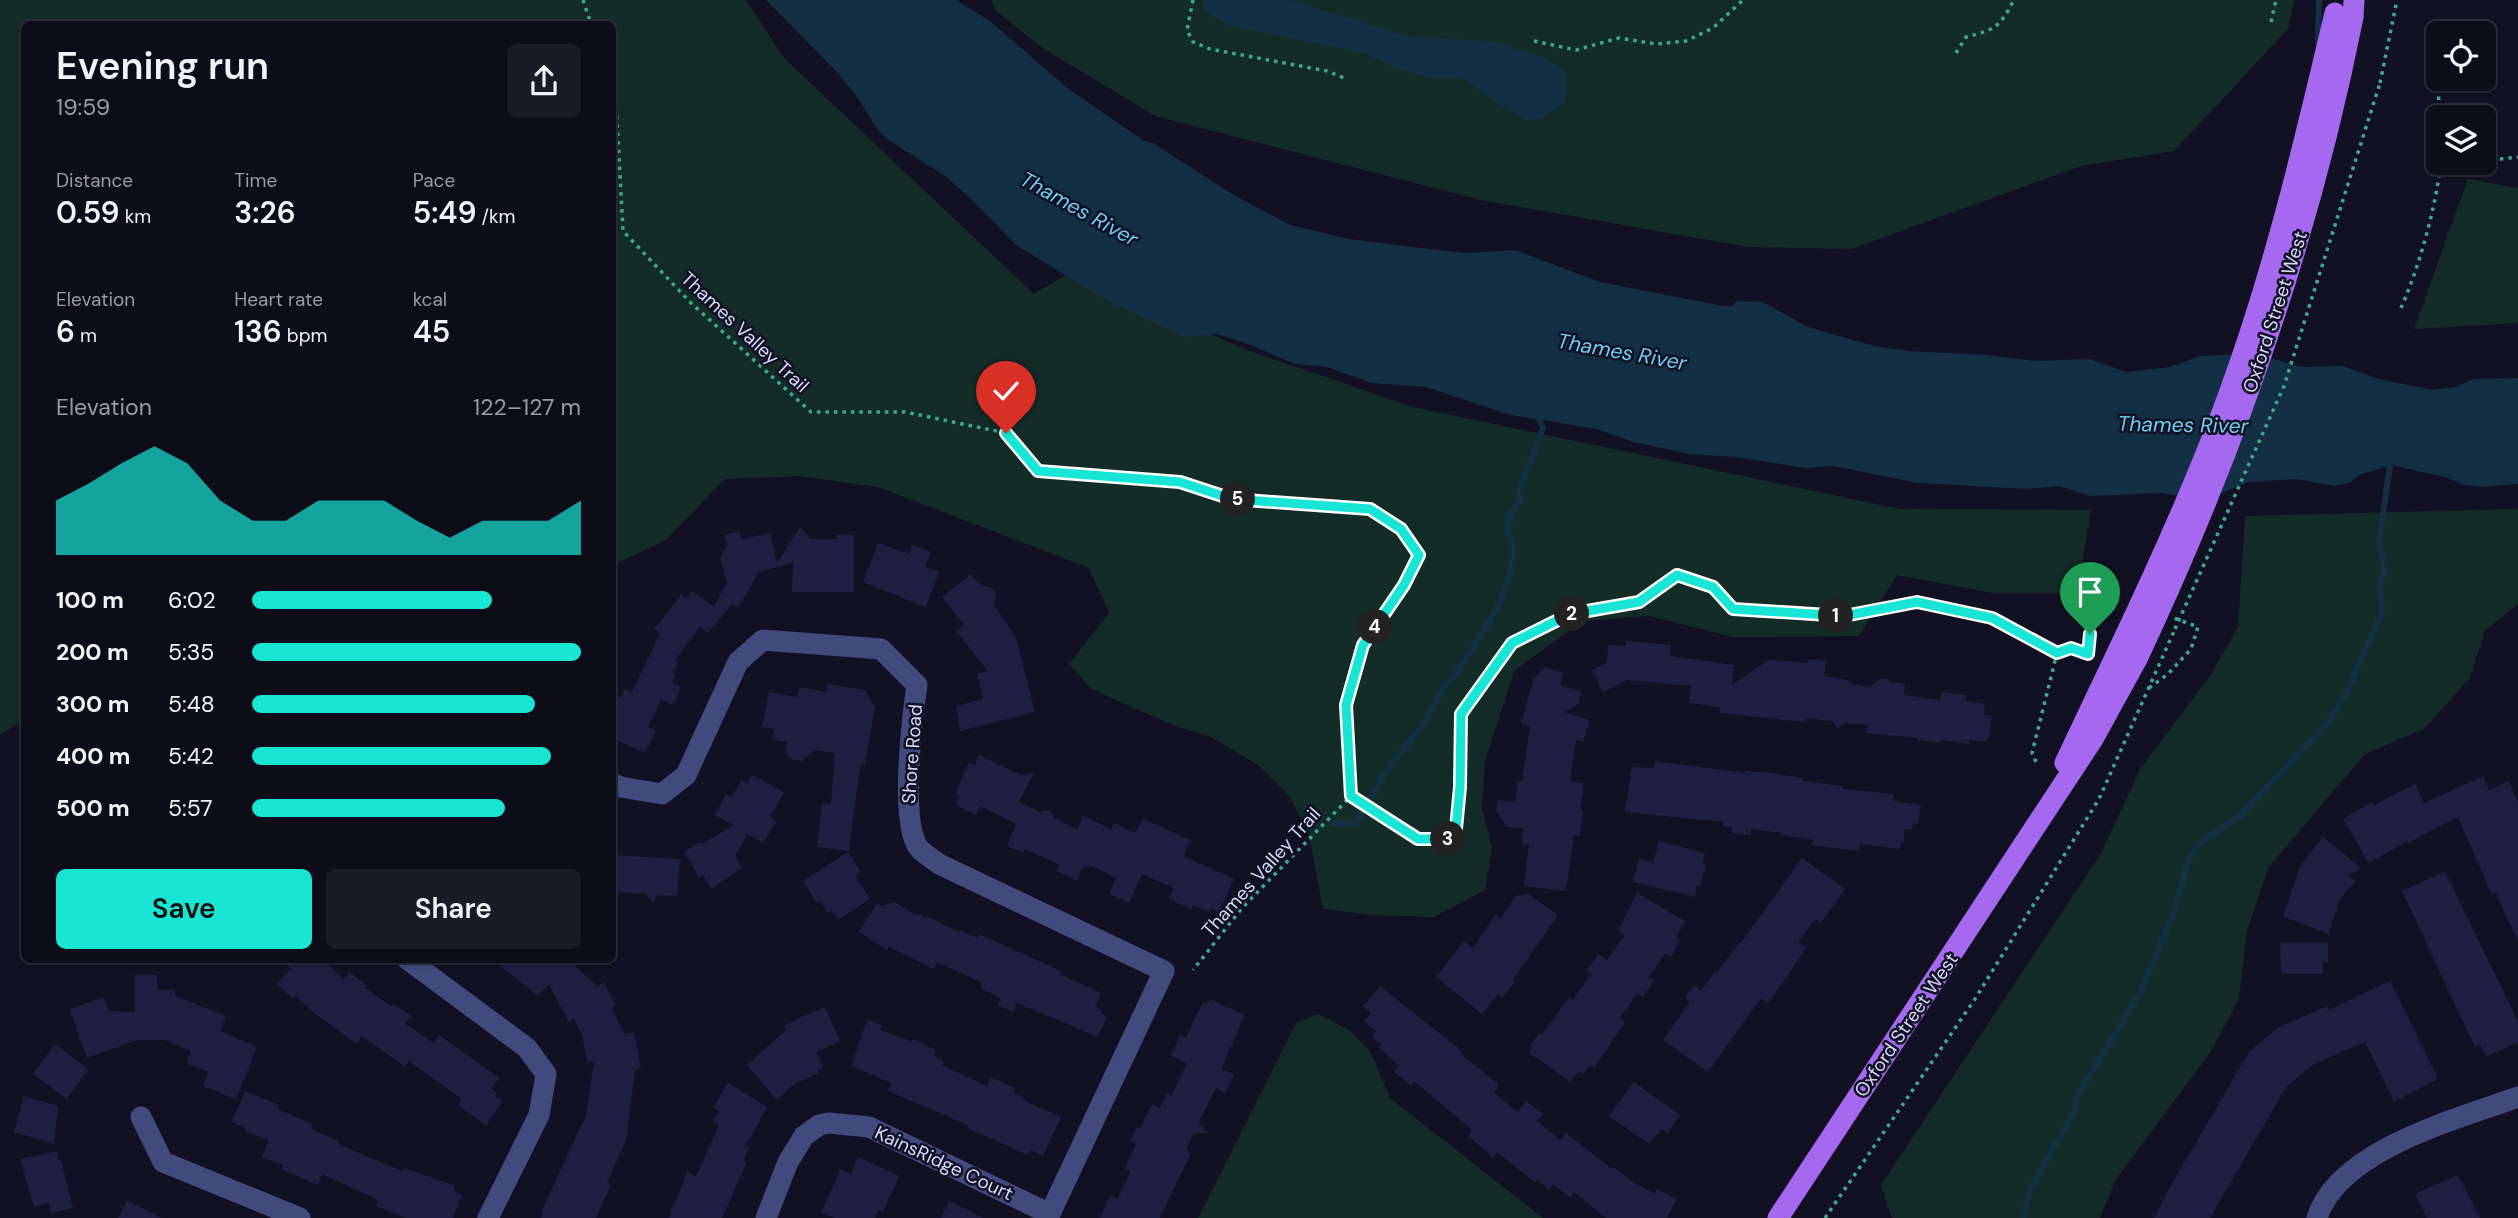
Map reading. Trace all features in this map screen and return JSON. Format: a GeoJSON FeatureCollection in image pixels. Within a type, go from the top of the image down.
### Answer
{"type":"FeatureCollection","features":[{"type":"Feature","properties":{"kind":"main road","name":"Oxford Street West"},"geometry":{"type":"LineString","coordinates":[[1778,1218],[2033,832],[2128,654],[2155,572],[2230,390],[2283,226],[2345,8]]}},
{"type":"Feature","properties":{"kind":"street","name":"Shore Road"},"geometry":{"type":"LineString","coordinates":[[616,784],[662,794],[686,775],[738,662],[764,640],[881,649],[917,685],[907,811],[918,846],[939,864],[1164,971],[1049,1216]]}},
{"type":"Feature","properties":{"kind":"street"},"geometry":{"type":"LineString","coordinates":[[412,963],[527,1048],[546,1074],[539,1115],[488,1218]]}},
{"type":"Feature","properties":{"kind":"street"},"geometry":{"type":"LineString","coordinates":[[2317,1218],[2339,1181],[2368,1158],[2401,1142],[2518,1097]]}},
{"type":"Feature","properties":{"kind":"street"},"geometry":{"type":"LineString","coordinates":[[141,1117],[163,1162],[300,1218]]}},
{"type":"Feature","properties":{"kind":"street","name":"KainsRidge Court"},"geometry":{"type":"LineString","coordinates":[[766,1218],[788,1162],[804,1136],[819,1125],[828,1124],[869,1127],[1049,1216]]}},
{"type":"Feature","properties":{"kind":"path"},"geometry":{"type":"LineString","coordinates":[[583,0],[590,21]]}},
{"type":"Feature","properties":{"kind":"path"},"geometry":{"type":"LineString","coordinates":[[1193,0],[1187,30],[1193,42],[1210,49],[1327,71],[1344,78]]}},
{"type":"Feature","properties":{"kind":"path"},"geometry":{"type":"LineString","coordinates":[[1534,41],[1576,50],[1619,38],[1656,44],[1686,41],[1713,28],[1743,0]]}},
{"type":"Feature","properties":{"kind":"path"},"geometry":{"type":"LineString","coordinates":[[1956,53],[1966,37],[1987,32],[2002,23],[2014,0]]}},
{"type":"Feature","properties":{"kind":"path"},"geometry":{"type":"LineString","coordinates":[[2271,22],[2276,0]]}},
{"type":"Feature","properties":{"kind":"path"},"geometry":{"type":"LineString","coordinates":[[1825,1218],[1975,999],[2099,799],[2284,386],[2380,83],[2397,0]]}},
{"type":"Feature","properties":{"kind":"path","name":"Thames Valley Trail"},"geometry":{"type":"LineString","coordinates":[[616,110],[623,231],[691,303],[811,412],[905,412],[1006,433],[1038,471],[1180,482],[1232,499],[1370,509],[1401,529],[1419,555],[1404,585],[1363,645],[1346,705],[1351,796],[1242,908],[1193,970]]}},
{"type":"Feature","properties":{"kind":"path"},"geometry":{"type":"LineString","coordinates":[[2496,160],[2518,157]]}},
{"type":"Feature","properties":{"kind":"path"},"geometry":{"type":"LineString","coordinates":[[2401,308],[2420,253],[2438,175]]}},
{"type":"Feature","properties":{"kind":"path"},"geometry":{"type":"LineString","coordinates":[[1351,796],[1418,839],[1455,839],[1460,787],[1461,714],[1512,643],[1570,614],[1639,602],[1677,575],[1713,587],[1733,609],[1844,616],[1917,602],[1992,618],[2057,653],[2071,648],[2088,654],[2090,634],[2098,611]]}},
{"type":"Feature","properties":{"kind":"path"},"geometry":{"type":"LineString","coordinates":[[2036,762],[2032,752],[2057,653]]}},
{"type":"Feature","properties":{"kind":"green space"},"geometry":{"type":"Polygon","coordinates":[[[0,0],[746,0],[784,58],[1034,294],[1076,269],[1099,285],[1247,350],[1413,407],[1900,509],[2091,510],[2077,593],[1993,593],[1897,575],[1859,636],[1733,637],[1649,616],[1582,621],[1514,671],[1485,761],[1482,808],[1492,848],[1485,890],[1434,917],[1373,915],[1323,909],[1309,834],[1289,796],[1258,765],[1211,737],[1173,725],[1091,689],[1069,664],[1109,613],[1089,568],[878,487],[800,476],[725,479],[666,540],[616,564],[616,21],[21,21],[21,721],[0,735],[0,0]]]}},
{"type":"Feature","properties":{"kind":"green space"},"geometry":{"type":"Polygon","coordinates":[[[991,0],[2294,0],[2288,29],[2174,151],[2081,166],[1851,249],[1748,247],[1481,200],[1155,116],[1041,47],[995,10],[991,0]]]}},
{"type":"Feature","properties":{"kind":"green space"},"geometry":{"type":"Polygon","coordinates":[[[2468,179],[2518,188],[2518,323],[2414,329],[2468,179]]]}},
{"type":"Feature","properties":{"kind":"green space"},"geometry":{"type":"Polygon","coordinates":[[[2518,509],[2518,604],[2485,631],[2469,679],[2424,729],[2365,754],[2269,867],[2247,930],[2239,999],[2210,1053],[2116,1179],[2100,1218],[1892,1218],[1881,1185],[2100,855],[2141,768],[2212,673],[2238,627],[2245,516],[2518,509]]]}},
{"type":"Feature","properties":{"kind":"green space"},"geometry":{"type":"Polygon","coordinates":[[[1318,1014],[1351,1031],[1371,1053],[1390,1098],[1543,1218],[1198,1218],[1296,1023],[1318,1014]]]}},
{"type":"Feature","properties":{"kind":"water","name":"Thames River"},"geometry":{"type":"Polygon","coordinates":[[[766,0],[956,0],[990,21],[1066,87],[1144,141],[1153,143],[1232,194],[1290,225],[1349,239],[1465,253],[1515,250],[1600,282],[1723,306],[1733,306],[1736,301],[1763,302],[1808,327],[1874,346],[1908,351],[1987,355],[2034,361],[2090,359],[2126,372],[2170,367],[2200,356],[2254,353],[2302,367],[2343,366],[2379,379],[2433,390],[2455,387],[2474,379],[2518,378],[2518,484],[2483,487],[2464,485],[2448,478],[2392,465],[2359,475],[2350,483],[2334,486],[2297,479],[2249,482],[2207,499],[2160,493],[2090,496],[2059,486],[2027,489],[1918,483],[1834,466],[1806,468],[1735,457],[1689,454],[1633,442],[1597,429],[1511,415],[1426,387],[1372,383],[1327,367],[1295,364],[1217,334],[1184,337],[1106,300],[1016,245],[945,176],[887,139],[838,73],[766,0]]]}},
{"type":"Feature","properties":{"kind":"water"},"geometry":{"type":"Polygon","coordinates":[[[1202,0],[1290,0],[1409,37],[1490,41],[1547,58],[1568,75],[1565,102],[1544,118],[1528,121],[1464,79],[1429,78],[1364,53],[1228,25],[1204,11],[1202,0]]]}},
{"type":"Feature","properties":{"kind":"building"},"geometry":{"type":"Polygon","coordinates":[[[800,527],[811,539],[837,539],[837,535],[854,535],[854,592],[792,592],[793,563],[759,572],[738,608],[732,604],[708,633],[700,627],[675,660],[678,662],[672,683],[681,688],[673,705],[661,699],[648,727],[656,731],[645,753],[616,740],[616,698],[617,696],[621,698],[624,689],[632,692],[660,634],[654,629],[681,595],[686,599],[692,591],[714,607],[727,582],[720,558],[727,545],[724,535],[740,531],[742,539],[770,533],[777,563],[800,527]]]}},
{"type":"Feature","properties":{"kind":"building"},"geometry":{"type":"Polygon","coordinates":[[[878,543],[909,554],[913,545],[931,552],[925,567],[939,572],[926,607],[863,582],[878,543]]]}},
{"type":"Feature","properties":{"kind":"building"},"geometry":{"type":"Polygon","coordinates":[[[971,574],[980,585],[992,588],[996,594],[994,605],[1016,637],[1035,712],[960,731],[956,706],[983,699],[977,674],[988,671],[956,631],[964,625],[942,597],[971,574]]]}},
{"type":"Feature","properties":{"kind":"building"},"geometry":{"type":"Polygon","coordinates":[[[1626,641],[1671,645],[1670,656],[1734,665],[1732,685],[1768,660],[1808,663],[1808,659],[1826,661],[1824,676],[1848,680],[1850,684],[1869,687],[1881,678],[1905,684],[1904,695],[1940,700],[1942,692],[1966,695],[1966,701],[1985,704],[1984,715],[1992,716],[1989,739],[1986,742],[1969,740],[1969,744],[1942,740],[1941,743],[1866,733],[1867,725],[1845,723],[1838,728],[1832,721],[1805,718],[1805,722],[1720,713],[1720,707],[1689,703],[1691,686],[1627,680],[1603,692],[1592,670],[1607,663],[1608,645],[1625,646],[1626,641]]]}},
{"type":"Feature","properties":{"kind":"building"},"geometry":{"type":"Polygon","coordinates":[[[1545,667],[1564,673],[1560,685],[1582,692],[1578,704],[1564,712],[1590,720],[1583,742],[1576,740],[1570,781],[1584,783],[1580,836],[1574,835],[1566,891],[1524,886],[1529,844],[1522,844],[1523,828],[1507,827],[1496,811],[1497,800],[1515,802],[1518,781],[1522,781],[1530,726],[1521,723],[1534,678],[1545,667]]]}},
{"type":"Feature","properties":{"kind":"building"},"geometry":{"type":"Polygon","coordinates":[[[827,684],[865,690],[875,707],[865,764],[862,764],[859,774],[849,851],[817,847],[822,803],[831,804],[835,753],[814,750],[802,761],[790,759],[786,752],[787,742],[772,739],[774,729],[762,727],[769,692],[797,697],[799,687],[826,692],[827,684]]]}},
{"type":"Feature","properties":{"kind":"building"},"geometry":{"type":"Polygon","coordinates":[[[979,755],[1021,775],[1034,773],[1019,802],[1041,812],[1052,812],[1054,818],[1077,829],[1083,816],[1111,829],[1114,823],[1136,833],[1143,819],[1191,840],[1183,856],[1234,879],[1219,912],[1211,908],[1209,912],[1193,905],[1192,909],[1169,899],[1174,888],[1142,874],[1129,903],[1109,894],[1116,878],[1090,865],[1089,868],[1084,866],[1077,881],[1057,871],[1060,865],[1025,849],[1023,853],[1007,846],[1016,824],[980,806],[976,815],[956,805],[960,796],[955,794],[969,762],[975,765],[979,755]]]}},
{"type":"Feature","properties":{"kind":"building"},"geometry":{"type":"Polygon","coordinates":[[[1655,761],[1745,773],[1769,773],[1842,786],[1842,789],[1894,794],[1893,801],[1921,805],[1918,824],[1913,823],[1912,830],[1905,829],[1900,849],[1860,844],[1859,851],[1811,845],[1814,840],[1782,833],[1751,829],[1751,835],[1732,833],[1732,827],[1722,826],[1723,822],[1625,812],[1632,767],[1654,768],[1655,761]]]}},
{"type":"Feature","properties":{"kind":"building"},"geometry":{"type":"Polygon","coordinates":[[[752,775],[784,792],[770,817],[776,821],[764,843],[747,834],[735,856],[742,868],[711,889],[703,874],[699,877],[684,852],[734,825],[715,815],[726,794],[732,797],[741,780],[747,784],[752,775]]]}},
{"type":"Feature","properties":{"kind":"building"},"geometry":{"type":"Polygon","coordinates":[[[2483,776],[2489,790],[2509,781],[2518,802],[2518,941],[2496,893],[2492,895],[2458,817],[2369,863],[2343,819],[2372,802],[2374,805],[2415,784],[2424,803],[2483,776]]]}},
{"type":"Feature","properties":{"kind":"building"},"geometry":{"type":"Polygon","coordinates":[[[2323,837],[2361,868],[2348,875],[2355,881],[2340,899],[2328,934],[2283,916],[2300,866],[2323,837]]]}},
{"type":"Feature","properties":{"kind":"building"},"geometry":{"type":"Polygon","coordinates":[[[1659,841],[1705,853],[1703,863],[1706,864],[1695,897],[1633,882],[1639,859],[1653,863],[1659,841]]]}},
{"type":"Feature","properties":{"kind":"building"},"geometry":{"type":"Polygon","coordinates":[[[848,852],[861,872],[855,876],[870,899],[838,920],[832,910],[828,913],[820,901],[817,903],[803,881],[848,852]]]}},
{"type":"Feature","properties":{"kind":"building"},"geometry":{"type":"Polygon","coordinates":[[[616,855],[680,859],[677,896],[657,895],[653,902],[646,894],[616,892],[616,855]]]}},
{"type":"Feature","properties":{"kind":"building"},"geometry":{"type":"Polygon","coordinates":[[[1802,858],[1845,889],[1821,923],[1815,919],[1798,942],[1806,948],[1768,1003],[1761,998],[1708,1072],[1663,1040],[1690,1002],[1685,998],[1694,985],[1701,991],[1741,943],[1802,858]]]}},
{"type":"Feature","properties":{"kind":"building"},"geometry":{"type":"Polygon","coordinates":[[[2445,871],[2518,1022],[2518,1042],[2486,1057],[2480,1044],[2475,1047],[2402,891],[2445,871]]]}},
{"type":"Feature","properties":{"kind":"building"},"geometry":{"type":"Polygon","coordinates":[[[1637,893],[1685,921],[1676,938],[1680,940],[1671,957],[1665,954],[1649,977],[1654,980],[1643,997],[1637,993],[1620,1018],[1625,1022],[1594,1068],[1590,1065],[1583,1074],[1579,1071],[1571,1082],[1529,1053],[1532,1048],[1530,1046],[1539,1033],[1542,1035],[1569,997],[1573,1000],[1591,974],[1587,971],[1598,954],[1607,960],[1625,935],[1618,931],[1637,893]]]}},
{"type":"Feature","properties":{"kind":"building"},"geometry":{"type":"Polygon","coordinates":[[[1528,894],[1558,915],[1513,980],[1515,982],[1502,997],[1498,994],[1482,1014],[1436,977],[1464,941],[1473,948],[1495,915],[1501,919],[1515,896],[1528,894]]]}},
{"type":"Feature","properties":{"kind":"building"},"geometry":{"type":"Polygon","coordinates":[[[895,902],[917,916],[927,916],[959,932],[960,930],[978,938],[979,934],[1061,971],[1060,974],[1101,993],[1095,1007],[1102,1010],[1101,1014],[1107,1017],[1098,1037],[1017,1003],[1013,1012],[998,1005],[1001,998],[980,988],[983,983],[937,962],[934,969],[889,947],[887,950],[859,932],[877,903],[882,906],[895,902]]]}},
{"type":"Feature","properties":{"kind":"building"},"geometry":{"type":"Polygon","coordinates":[[[2280,943],[2328,943],[2328,962],[2323,962],[2323,974],[2281,974],[2280,943]]]}},
{"type":"Feature","properties":{"kind":"building"},"geometry":{"type":"Polygon","coordinates":[[[285,963],[326,963],[344,980],[349,972],[368,986],[365,988],[392,1007],[394,1004],[411,1016],[405,1024],[434,1043],[439,1035],[499,1078],[491,1089],[497,1093],[495,1096],[503,1101],[486,1125],[458,1105],[462,1099],[409,1061],[405,1067],[362,1036],[357,1044],[314,1013],[296,996],[293,999],[277,984],[291,968],[285,963]]]}},
{"type":"Feature","properties":{"kind":"building"},"geometry":{"type":"Polygon","coordinates":[[[497,963],[577,963],[576,967],[597,986],[604,982],[616,1005],[611,1007],[624,1034],[634,1032],[641,1068],[635,1070],[626,1141],[607,1183],[611,1185],[596,1218],[541,1218],[541,1212],[586,1116],[594,1061],[587,1062],[582,1034],[574,1019],[569,1022],[549,984],[538,996],[497,963]]]}},
{"type":"Feature","properties":{"kind":"building"},"geometry":{"type":"Polygon","coordinates":[[[135,975],[157,975],[157,990],[175,990],[175,996],[226,1016],[220,1031],[257,1047],[236,1099],[203,1086],[209,1072],[186,1063],[191,1051],[165,1040],[137,1040],[87,1058],[70,1009],[104,997],[109,1011],[135,1012],[135,975]]]}},
{"type":"Feature","properties":{"kind":"building"},"geometry":{"type":"Polygon","coordinates":[[[2390,981],[2438,1079],[2394,1102],[2365,1042],[2314,1064],[2286,1087],[2210,1218],[2154,1218],[2249,1052],[2279,1027],[2327,1006],[2329,1010],[2390,981]]]}},
{"type":"Feature","properties":{"kind":"building"},"geometry":{"type":"Polygon","coordinates":[[[1380,986],[1462,1051],[1460,1053],[1499,1085],[1494,1092],[1517,1112],[1526,1101],[1543,1114],[1537,1121],[1560,1140],[1566,1133],[1631,1181],[1655,1194],[1657,1189],[1677,1199],[1667,1218],[1606,1218],[1574,1192],[1570,1198],[1553,1184],[1549,1189],[1538,1180],[1536,1183],[1497,1152],[1493,1157],[1468,1136],[1472,1130],[1414,1081],[1411,1085],[1394,1072],[1399,1066],[1378,1047],[1381,1044],[1372,1037],[1376,1031],[1364,1021],[1371,1013],[1363,1006],[1380,986]]]}},
{"type":"Feature","properties":{"kind":"building"},"geometry":{"type":"Polygon","coordinates":[[[1210,999],[1245,1015],[1221,1069],[1234,1074],[1225,1093],[1216,1088],[1199,1122],[1208,1133],[1193,1134],[1187,1148],[1190,1155],[1160,1218],[1100,1218],[1110,1195],[1118,1199],[1130,1172],[1125,1169],[1136,1144],[1130,1141],[1137,1127],[1140,1129],[1152,1104],[1160,1108],[1167,1093],[1171,1096],[1187,1063],[1171,1056],[1180,1035],[1186,1038],[1203,1002],[1207,1004],[1210,999]]]}},
{"type":"Feature","properties":{"kind":"building"},"geometry":{"type":"Polygon","coordinates":[[[825,1007],[840,1041],[816,1052],[823,1068],[819,1073],[794,1084],[777,1100],[747,1065],[786,1030],[784,1025],[825,1007]]]}},
{"type":"Feature","properties":{"kind":"building"},"geometry":{"type":"Polygon","coordinates":[[[867,1020],[882,1025],[880,1030],[911,1041],[913,1039],[936,1050],[934,1056],[944,1061],[942,1065],[987,1086],[991,1077],[1015,1088],[1013,1092],[1024,1097],[1023,1100],[1061,1117],[1043,1156],[1031,1150],[1028,1155],[967,1128],[968,1125],[888,1091],[892,1083],[851,1066],[867,1020]]]}},
{"type":"Feature","properties":{"kind":"building"},"geometry":{"type":"Polygon","coordinates":[[[55,1044],[88,1069],[67,1099],[33,1074],[55,1044]]]}},
{"type":"Feature","properties":{"kind":"building"},"geometry":{"type":"Polygon","coordinates":[[[1634,1082],[1680,1115],[1668,1133],[1662,1129],[1649,1144],[1609,1116],[1634,1082]]]}},
{"type":"Feature","properties":{"kind":"building"},"geometry":{"type":"Polygon","coordinates":[[[728,1083],[767,1107],[745,1147],[749,1148],[743,1161],[747,1162],[722,1218],[669,1218],[687,1172],[696,1176],[719,1125],[713,1121],[719,1111],[713,1108],[728,1083]]]}},
{"type":"Feature","properties":{"kind":"building"},"geometry":{"type":"Polygon","coordinates":[[[245,1091],[279,1105],[277,1109],[313,1124],[311,1129],[339,1141],[338,1144],[402,1171],[404,1168],[455,1186],[453,1191],[462,1195],[453,1218],[407,1218],[376,1206],[378,1200],[322,1174],[318,1185],[281,1169],[283,1165],[262,1157],[269,1140],[245,1131],[246,1128],[232,1122],[245,1091]]]}},
{"type":"Feature","properties":{"kind":"building"},"geometry":{"type":"Polygon","coordinates":[[[24,1096],[58,1106],[54,1144],[14,1132],[24,1096]]]}},
{"type":"Feature","properties":{"kind":"building"},"geometry":{"type":"Polygon","coordinates":[[[57,1151],[73,1208],[51,1213],[49,1203],[34,1207],[20,1159],[57,1151]]]}},
{"type":"Feature","properties":{"kind":"building"},"geometry":{"type":"Polygon","coordinates":[[[858,1157],[899,1176],[883,1212],[879,1210],[875,1218],[834,1218],[821,1212],[841,1169],[851,1174],[858,1157]]]}},
{"type":"Feature","properties":{"kind":"building"},"geometry":{"type":"Polygon","coordinates":[[[2458,1175],[2480,1218],[2427,1218],[2415,1194],[2458,1175]]]}},
{"type":"Feature","properties":{"kind":"building"},"geometry":{"type":"Polygon","coordinates":[[[127,1200],[161,1218],[118,1218],[127,1200]]]}},
{"type":"Feature","properties":{"kind":"building"},"geometry":{"type":"Polygon","coordinates":[[[949,1201],[984,1218],[941,1218],[949,1201]]]}},
{"type":"Feature","properties":{"kind":"waterway"},"geometry":{"type":"LineString","coordinates":[[2318,43],[2319,0]]}},
{"type":"Feature","properties":{"kind":"waterway"},"geometry":{"type":"LineString","coordinates":[[1333,823],[1356,824],[1389,767],[1423,725],[1445,685],[1452,679],[1495,611],[1504,591],[1513,553],[1506,527],[1511,520],[1508,518],[1521,499],[1519,491],[1543,428],[1536,412]]}},
{"type":"Feature","properties":{"kind":"waterway"},"geometry":{"type":"LineString","coordinates":[[2023,1218],[2030,1190],[2075,1110],[2076,1098],[2140,993],[2173,915],[2189,858],[2199,844],[2240,816],[2326,725],[2346,694],[2382,612],[2380,583],[2385,570],[2379,542],[2391,458]]}},
{"type":"Feature","properties":{"kind":"route"},"geometry":{"type":"LineString","coordinates":[[1006,433],[1038,471],[1180,482],[1232,499],[1370,509],[1401,529],[1419,555],[1404,585],[1363,645],[1346,705],[1351,796],[1418,839],[1455,839],[1460,787],[1461,714],[1512,643],[1570,614],[1639,602],[1677,575],[1713,587],[1733,609],[1844,616],[1917,602],[1992,618],[2057,653],[2071,648],[2088,654],[2090,634]]}}]}
